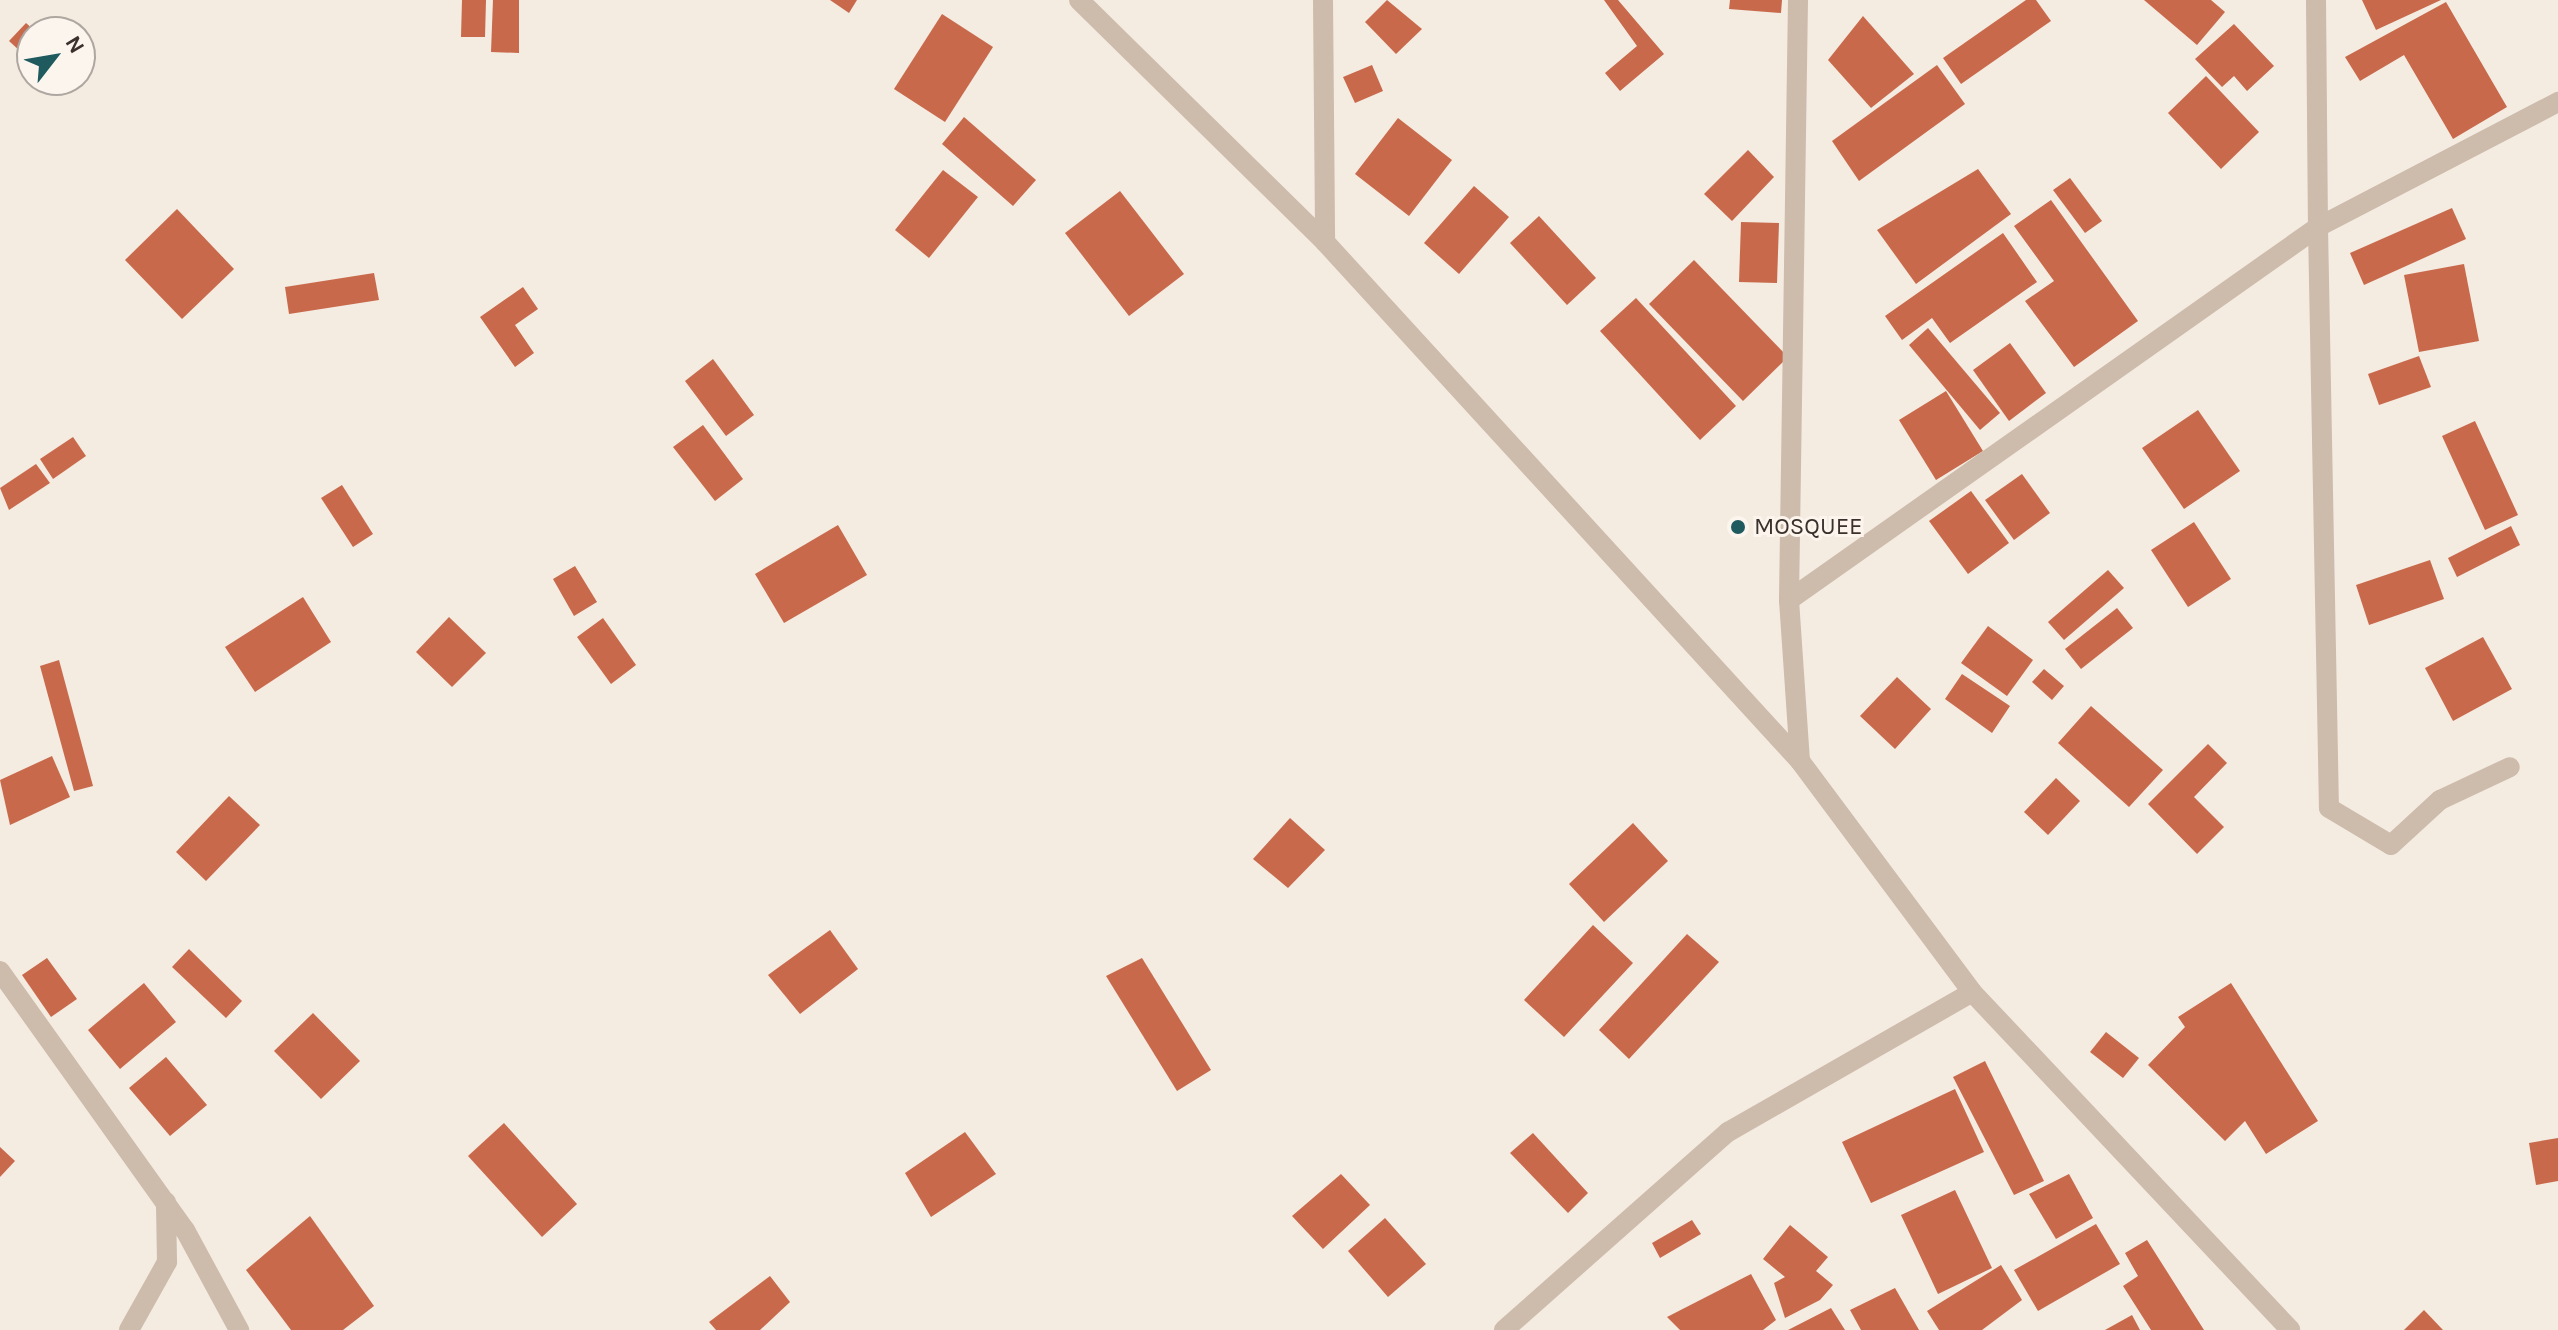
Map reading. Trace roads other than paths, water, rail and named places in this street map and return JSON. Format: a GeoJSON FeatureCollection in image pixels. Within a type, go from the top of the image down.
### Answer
{"type":"FeatureCollection","features":[{"type":"Feature","properties":{"kind":"street"},"geometry":{"type":"LineString","coordinates":[[1079,0],[1325,242],[1800,761],[1972,992],[2290,1330]]}},
{"type":"Feature","properties":{"kind":"street"},"geometry":{"type":"LineString","coordinates":[[1323,0],[1325,242]]}},
{"type":"Feature","properties":{"kind":"street"},"geometry":{"type":"LineString","coordinates":[[1798,0],[1789,600],[1800,761]]}},
{"type":"Feature","properties":{"kind":"street"},"geometry":{"type":"LineString","coordinates":[[2316,0],[2329,808],[2391,845],[2440,800],[2510,767]]}},
{"type":"Feature","properties":{"kind":"street"},"geometry":{"type":"LineString","coordinates":[[1789,600],[2318,227],[2558,102]]}},
{"type":"Feature","properties":{"kind":"street"},"geometry":{"type":"LineString","coordinates":[[0,971],[166,1202],[239,1330]]}},
{"type":"Feature","properties":{"kind":"street"},"geometry":{"type":"LineString","coordinates":[[1504,1330],[1728,1132],[1972,992]]}},
{"type":"Feature","properties":{"kind":"street"},"geometry":{"type":"LineString","coordinates":[[129,1330],[167,1262],[166,1202]]}},
{"type":"Feature","properties":{"kind":"place","name":"MOSQUEE"},"geometry":{"type":"Point","coordinates":[1738,527]}}]}
